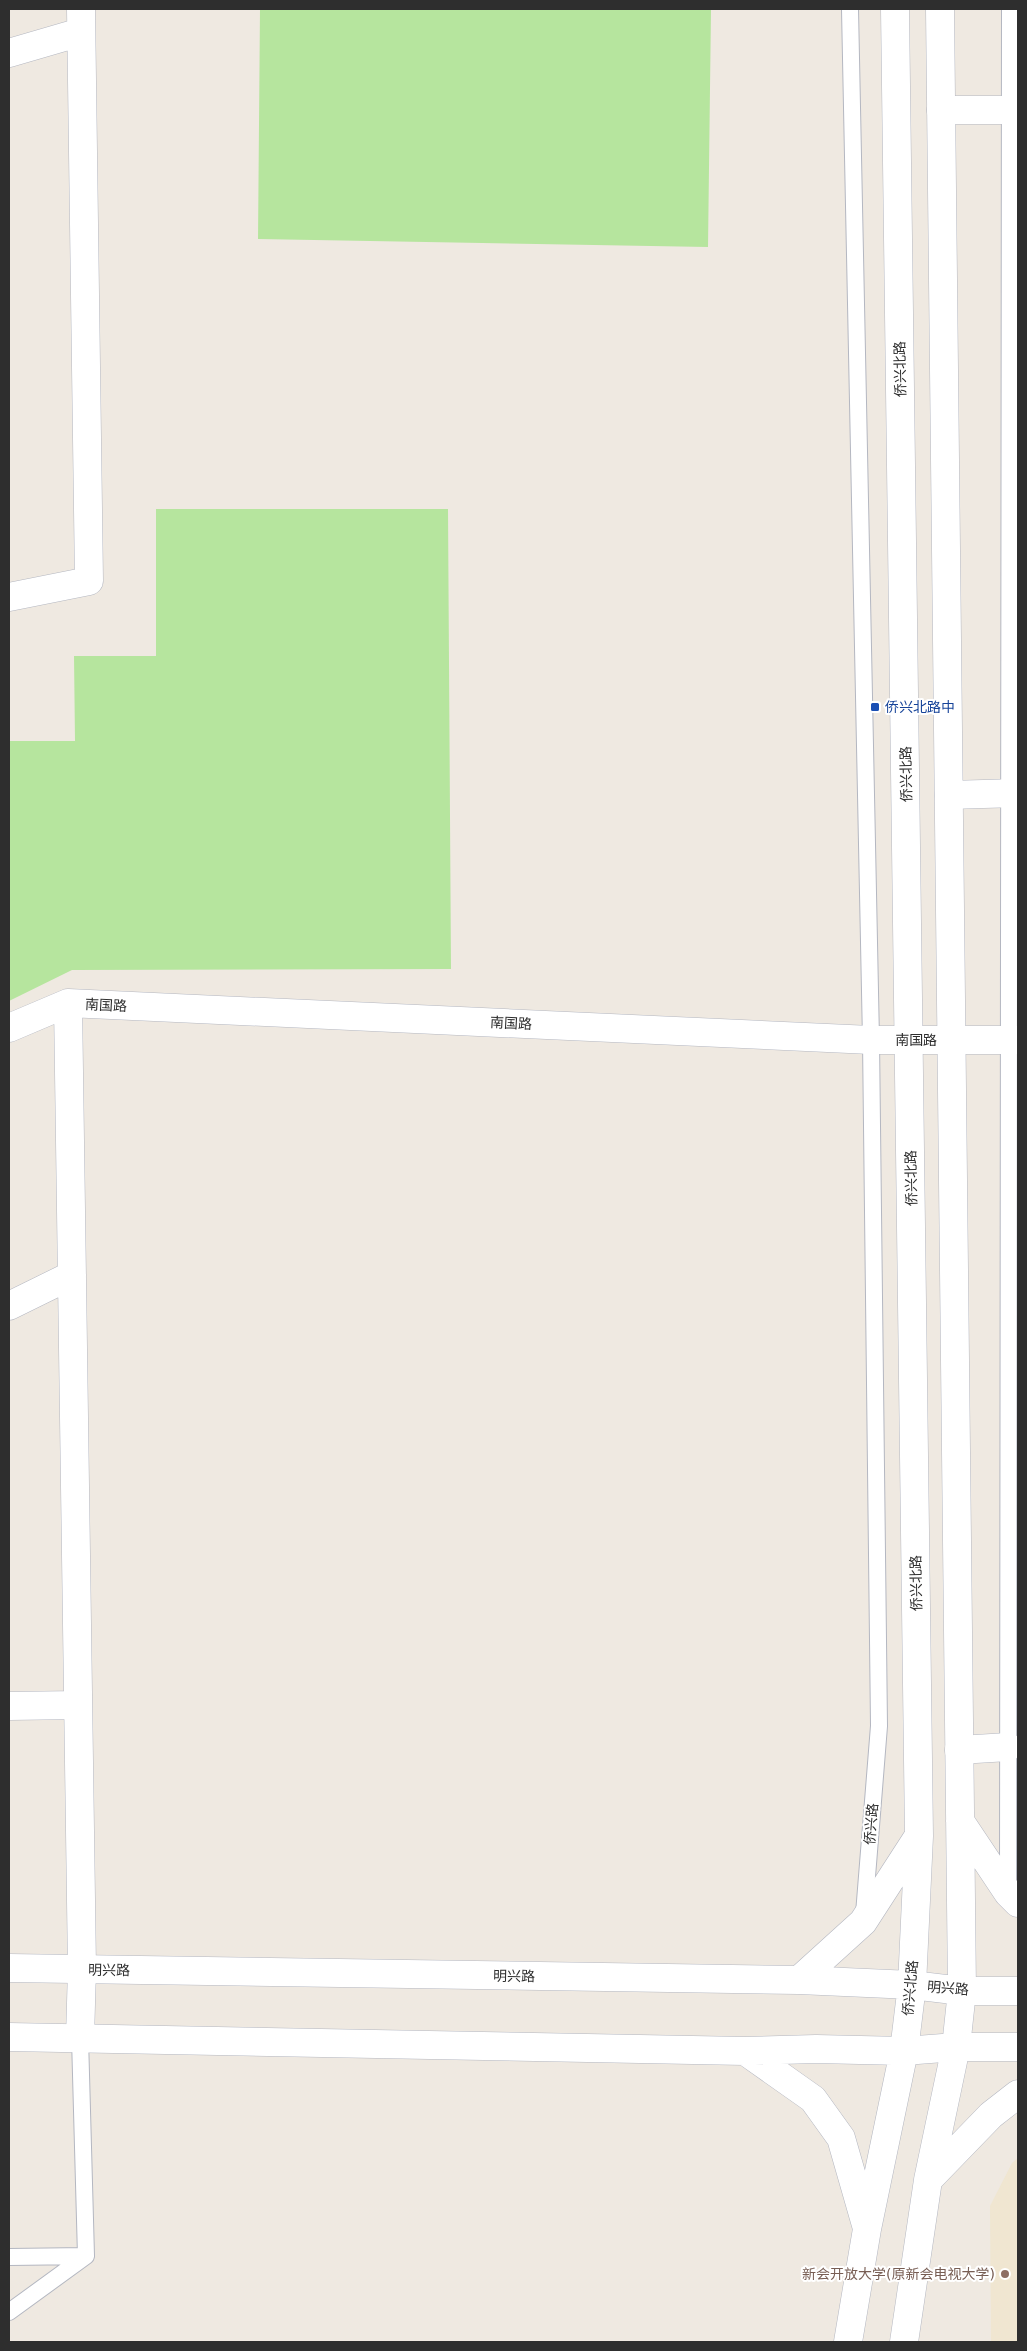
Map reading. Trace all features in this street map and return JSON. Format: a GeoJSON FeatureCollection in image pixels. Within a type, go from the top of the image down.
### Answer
{"type":"FeatureCollection","features":[{"type":"Feature","properties":{"kind":"street","name":"侨兴北路"},"geometry":{"type":"LineString","coordinates":[[848,2342],[867,2229],[904,2051],[912,1985],[919,1836],[895,9]]}},
{"type":"Feature","properties":{"kind":"street"},"geometry":{"type":"LineString","coordinates":[[904,2342],[928,2180],[956,2047],[962,1991],[940,9]]}},
{"type":"Feature","properties":{"kind":"street"},"geometry":{"type":"LineString","coordinates":[[9,53],[81,20],[89,581],[9,597]]}},
{"type":"Feature","properties":{"kind":"street"},"geometry":{"type":"LineString","coordinates":[[941,110],[1014,110]]}},
{"type":"Feature","properties":{"kind":"street"},"geometry":{"type":"LineString","coordinates":[[948,795],[1013,793]]}},
{"type":"Feature","properties":{"kind":"street","name":"南国路"},"geometry":{"type":"LineString","coordinates":[[9,1028],[68,1003],[871,1040],[1014,1040]]}},
{"type":"Feature","properties":{"kind":"street"},"geometry":{"type":"LineString","coordinates":[[68,1003],[82,1969],[80,2038]]}},
{"type":"Feature","properties":{"kind":"street"},"geometry":{"type":"LineString","coordinates":[[9,1306],[72,1275]]}},
{"type":"Feature","properties":{"kind":"street"},"geometry":{"type":"LineString","coordinates":[[9,1706],[78,1705]]}},
{"type":"Feature","properties":{"kind":"street"},"geometry":{"type":"LineString","coordinates":[[959,1750],[1008,1747]]}},
{"type":"Feature","properties":{"kind":"street"},"geometry":{"type":"LineString","coordinates":[[960,1821],[1013,1898]]}},
{"type":"Feature","properties":{"kind":"street"},"geometry":{"type":"LineString","coordinates":[[799,1980],[863,1922],[919,1836]]}},
{"type":"Feature","properties":{"kind":"street","name":"明兴路"},"geometry":{"type":"LineString","coordinates":[[9,1968],[799,1980],[912,1985],[962,1991],[1018,1991]]}},
{"type":"Feature","properties":{"kind":"street"},"geometry":{"type":"LineString","coordinates":[[9,2037],[745,2052],[816,2049],[904,2051],[956,2047],[1018,2047]]}},
{"type":"Feature","properties":{"kind":"street"},"geometry":{"type":"LineString","coordinates":[[745,2052],[814,2099],[841,2138],[867,2229]]}},
{"type":"Feature","properties":{"kind":"street"},"geometry":{"type":"LineString","coordinates":[[928,2180],[991,2115],[1018,2094]]}},
{"type":"Feature","properties":{"kind":"lane"},"geometry":{"type":"LineString","coordinates":[[850,9],[871,1040]]}},
{"type":"Feature","properties":{"kind":"lane"},"geometry":{"type":"LineString","coordinates":[[1010,9],[1014,110],[1014,1040],[1008,1747],[1013,1898]]}},
{"type":"Feature","properties":{"kind":"lane","name":"侨兴路"},"geometry":{"type":"LineString","coordinates":[[863,1922],[879,1726],[871,1040]]}},
{"type":"Feature","properties":{"kind":"lane"},"geometry":{"type":"LineString","coordinates":[[80,2038],[86,2256]]}},
{"type":"Feature","properties":{"kind":"lane"},"geometry":{"type":"LineString","coordinates":[[9,2257],[86,2256]]}},
{"type":"Feature","properties":{"kind":"lane"},"geometry":{"type":"LineString","coordinates":[[9,2312],[86,2256]]}},
{"type":"Feature","properties":{"kind":"shaded area","name":"新会开放大学(原新会电视大学)"},"geometry":{"type":"Polygon","coordinates":[[[1018,2158],[1018,2342],[991,2342],[990,2206],[1012,2163],[1018,2158]]]}},
{"type":"Feature","properties":{"kind":"green space"},"geometry":{"type":"Polygon","coordinates":[[[260,9],[711,9],[708,247],[258,239],[260,9]]]}},
{"type":"Feature","properties":{"kind":"green space"},"geometry":{"type":"Polygon","coordinates":[[[156,509],[448,509],[451,969],[72,970],[9,1001],[9,741],[75,741],[74,656],[156,656],[156,509]]]}},
{"type":"Feature","properties":{"kind":"place","name":"侨兴北路中"},"geometry":{"type":"Point","coordinates":[875,707]}},
{"type":"Feature","properties":{"kind":"place","name":"新会开放大学(原新会电视大学)"},"geometry":{"type":"Point","coordinates":[1005,2274]}}]}
